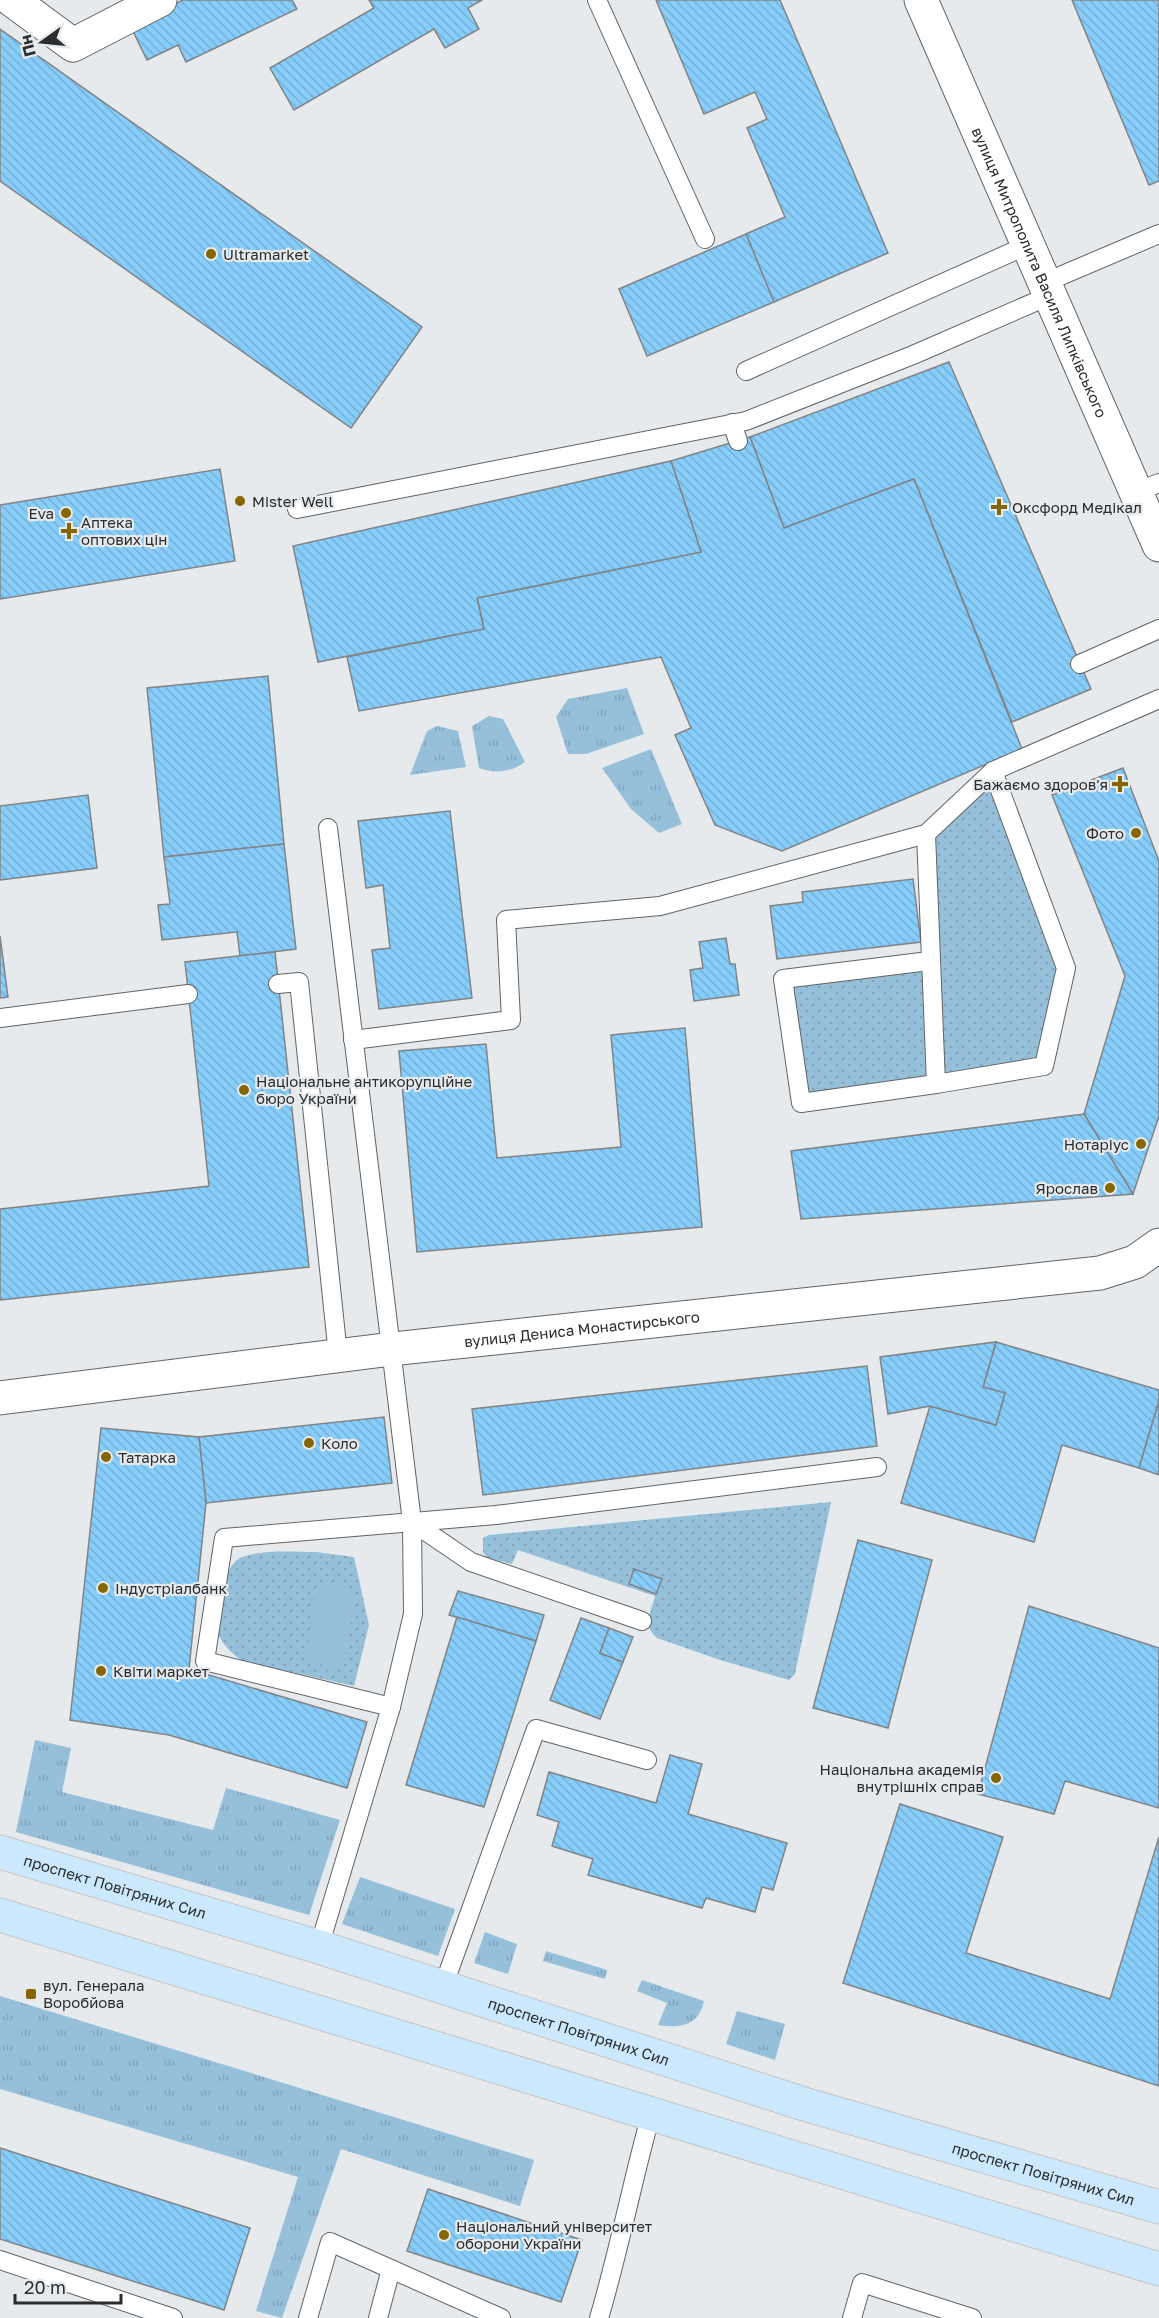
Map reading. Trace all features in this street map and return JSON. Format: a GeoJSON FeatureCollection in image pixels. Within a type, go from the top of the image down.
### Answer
{"type":"FeatureCollection","features":[{"type":"Feature","properties":{"kind":"main road","name":"проспект Повітряних Сил"},"geometry":{"type":"LineString","coordinates":[[0,1852],[319,1947],[804,2104],[1159,2207]]}},
{"type":"Feature","properties":{"kind":"main road"},"geometry":{"type":"LineString","coordinates":[[0,1915],[1159,2269]]}},
{"type":"Feature","properties":{"kind":"street"},"geometry":{"type":"LineString","coordinates":[[12,0],[73,45],[160,0]]}},
{"type":"Feature","properties":{"kind":"street","name":"вулиця Митрополита Василя Липківського"},"geometry":{"type":"LineString","coordinates":[[921,0],[1049,289],[1148,488],[1159,545]]}},
{"type":"Feature","properties":{"kind":"street","name":"вулиця Дениса Монастирського"},"geometry":{"type":"LineString","coordinates":[[0,1398],[338,1355],[1100,1273],[1135,1262],[1159,1245]]}},
{"type":"Feature","properties":{"kind":"lane"},"geometry":{"type":"LineString","coordinates":[[597,0],[705,239]]}},
{"type":"Feature","properties":{"kind":"lane"},"geometry":{"type":"LineString","coordinates":[[297,509],[735,432],[765,422],[913,355],[1159,234]]}},
{"type":"Feature","properties":{"kind":"lane"},"geometry":{"type":"LineString","coordinates":[[746,371],[1030,244]]}},
{"type":"Feature","properties":{"kind":"lane"},"geometry":{"type":"LineString","coordinates":[[1080,664],[1159,629]]}},
{"type":"Feature","properties":{"kind":"lane"},"geometry":{"type":"LineString","coordinates":[[353,1040],[511,1020],[506,920],[660,906],[926,834],[993,771],[1159,699]]}},
{"type":"Feature","properties":{"kind":"lane"},"geometry":{"type":"LineString","coordinates":[[929,961],[783,979],[801,1103],[1044,1066],[1066,968],[993,771]]}},
{"type":"Feature","properties":{"kind":"lane"},"geometry":{"type":"LineString","coordinates":[[319,1947],[391,1707],[413,1614],[412,1522],[328,828]]}},
{"type":"Feature","properties":{"kind":"lane"},"geometry":{"type":"LineString","coordinates":[[926,834],[929,961],[936,1084]]}},
{"type":"Feature","properties":{"kind":"lane"},"geometry":{"type":"LineString","coordinates":[[278,984],[299,982],[338,1355]]}},
{"type":"Feature","properties":{"kind":"lane"},"geometry":{"type":"LineString","coordinates":[[0,1018],[188,994]]}},
{"type":"Feature","properties":{"kind":"lane"},"geometry":{"type":"LineString","coordinates":[[391,1707],[205,1661],[224,1538],[507,1513],[877,1467]]}},
{"type":"Feature","properties":{"kind":"lane"},"geometry":{"type":"LineString","coordinates":[[412,1522],[471,1562],[642,1621]]}},
{"type":"Feature","properties":{"kind":"lane"},"geometry":{"type":"LineString","coordinates":[[443,1987],[536,1729],[647,1760]]}},
{"type":"Feature","properties":{"kind":"lane"},"geometry":{"type":"LineString","coordinates":[[599,2318],[618,2254],[635,2170],[651,2114]]}},
{"type":"Feature","properties":{"kind":"lane"},"geometry":{"type":"LineString","coordinates":[[308,2318],[330,2242],[391,2269],[459,2309],[501,2318]]}},
{"type":"Feature","properties":{"kind":"lane"},"geometry":{"type":"LineString","coordinates":[[0,2260],[173,2318]]}},
{"type":"Feature","properties":{"kind":"lane"},"geometry":{"type":"LineString","coordinates":[[378,2318],[391,2269]]}},
{"type":"Feature","properties":{"kind":"lane"},"geometry":{"type":"LineString","coordinates":[[852,2318],[862,2283],[972,2318]]}},
{"type":"Feature","properties":{"kind":"green space"},"geometry":{"type":"Polygon","coordinates":[[[627,688],[644,734],[586,754],[568,754],[556,717],[568,699],[627,688]]]}},
{"type":"Feature","properties":{"kind":"green space"},"geometry":{"type":"Polygon","coordinates":[[[489,716],[503,719],[525,762],[503,771],[479,768],[472,726],[489,716]]]}},
{"type":"Feature","properties":{"kind":"green space"},"geometry":{"type":"Polygon","coordinates":[[[437,726],[458,731],[466,767],[410,775],[427,731],[437,726]]]}},
{"type":"Feature","properties":{"kind":"green space"},"geometry":{"type":"Polygon","coordinates":[[[651,749],[682,824],[659,833],[631,809],[602,768],[651,749]]]}},
{"type":"Feature","properties":{"kind":"green space"},"geometry":{"type":"Polygon","coordinates":[[[993,771],[1066,968],[1044,1066],[801,1103],[783,979],[929,961],[926,834],[993,771]]]}},
{"type":"Feature","properties":{"kind":"green space"},"geometry":{"type":"Polygon","coordinates":[[[831,1502],[795,1674],[789,1680],[720,1660],[657,1638],[652,1633],[649,1623],[655,1596],[518,1550],[512,1564],[487,1558],[483,1552],[483,1538],[489,1535],[831,1502]]]}},
{"type":"Feature","properties":{"kind":"green space"},"geometry":{"type":"Polygon","coordinates":[[[316,1552],[354,1557],[369,1625],[354,1686],[242,1661],[225,1645],[218,1633],[218,1603],[225,1579],[235,1562],[251,1554],[316,1552]]]}},
{"type":"Feature","properties":{"kind":"green space"},"geometry":{"type":"Polygon","coordinates":[[[317,1583],[356,1589],[343,1668],[306,1662],[317,1583]]]}},
{"type":"Feature","properties":{"kind":"green space"},"geometry":{"type":"Polygon","coordinates":[[[35,1740],[71,1748],[62,1792],[213,1830],[226,1788],[340,1820],[309,1915],[16,1832],[35,1740]]]}},
{"type":"Feature","properties":{"kind":"green space"},"geometry":{"type":"Polygon","coordinates":[[[360,1877],[455,1909],[438,1956],[342,1924],[360,1877]]]}},
{"type":"Feature","properties":{"kind":"green space"},"geometry":{"type":"Polygon","coordinates":[[[485,1932],[517,1944],[508,1974],[474,1963],[485,1932]]]}},
{"type":"Feature","properties":{"kind":"green space"},"geometry":{"type":"Polygon","coordinates":[[[546,1951],[607,1970],[605,1979],[543,1961],[546,1951]]]}},
{"type":"Feature","properties":{"kind":"green space"},"geometry":{"type":"Polygon","coordinates":[[[642,1980],[704,2001],[702,2009],[688,2024],[658,2025],[667,2003],[637,1991],[642,1980]]]}},
{"type":"Feature","properties":{"kind":"green space"},"geometry":{"type":"Polygon","coordinates":[[[0,1996],[534,2160],[520,2206],[341,2149],[282,2318],[256,2311],[298,2177],[0,2089],[0,1996]]]}},
{"type":"Feature","properties":{"kind":"green space"},"geometry":{"type":"Polygon","coordinates":[[[737,2011],[785,2024],[775,2060],[726,2044],[737,2011]]]}},
{"type":"Feature","properties":{"kind":"building"},"geometry":{"type":"Polygon","coordinates":[[[183,0],[292,0],[297,9],[186,62],[178,45],[147,60],[130,25],[183,0]]]}},
{"type":"Feature","properties":{"kind":"building"},"geometry":{"type":"Polygon","coordinates":[[[369,0],[482,0],[468,8],[479,29],[445,48],[434,29],[294,110],[270,68],[374,8],[369,0]]]}},
{"type":"Feature","properties":{"kind":"building"},"geometry":{"type":"Polygon","coordinates":[[[656,0],[780,0],[888,253],[774,302],[746,234],[785,217],[747,128],[767,119],[755,92],[704,114],[656,0]]]}},
{"type":"Feature","properties":{"kind":"building"},"geometry":{"type":"Polygon","coordinates":[[[1072,0],[1159,0],[1159,181],[1149,185],[1072,0]]]}},
{"type":"Feature","properties":{"kind":"building","name":"Ultramarket"},"geometry":{"type":"Polygon","coordinates":[[[0,29],[422,327],[351,428],[0,181],[0,29]]]}},
{"type":"Feature","properties":{"kind":"building"},"geometry":{"type":"Polygon","coordinates":[[[746,234],[774,302],[647,356],[619,289],[746,234]]]}},
{"type":"Feature","properties":{"kind":"building"},"geometry":{"type":"Polygon","coordinates":[[[949,362],[1091,689],[1012,722],[914,479],[784,528],[750,437],[949,362]]]}},
{"type":"Feature","properties":{"kind":"building"},"geometry":{"type":"Polygon","coordinates":[[[750,437],[784,528],[914,479],[1022,749],[782,851],[715,825],[675,735],[691,728],[661,657],[359,711],[347,657],[484,629],[477,598],[701,552],[671,461],[750,437]]]}},
{"type":"Feature","properties":{"kind":"building"},"geometry":{"type":"Polygon","coordinates":[[[671,461],[701,552],[477,598],[484,629],[318,662],[293,546],[671,461]]]}},
{"type":"Feature","properties":{"kind":"building"},"geometry":{"type":"Polygon","coordinates":[[[220,469],[235,561],[0,599],[0,505],[220,469]]]}},
{"type":"Feature","properties":{"kind":"building"},"geometry":{"type":"Polygon","coordinates":[[[268,676],[284,844],[164,857],[147,688],[268,676]]]}},
{"type":"Feature","properties":{"kind":"building"},"geometry":{"type":"Polygon","coordinates":[[[1123,768],[1159,861],[1159,1116],[1133,1194],[1084,1114],[1125,976],[1052,795],[1123,768]]]}},
{"type":"Feature","properties":{"kind":"building"},"geometry":{"type":"Polygon","coordinates":[[[88,795],[97,868],[0,880],[0,806],[88,795]]]}},
{"type":"Feature","properties":{"kind":"building"},"geometry":{"type":"Polygon","coordinates":[[[450,811],[472,998],[379,1009],[372,950],[390,948],[383,885],[366,888],[358,821],[450,811]]]}},
{"type":"Feature","properties":{"kind":"building"},"geometry":{"type":"Polygon","coordinates":[[[284,844],[296,949],[240,956],[237,932],[162,940],[158,905],[170,904],[164,857],[284,844]]]}},
{"type":"Feature","properties":{"kind":"building"},"geometry":{"type":"Polygon","coordinates":[[[913,879],[921,942],[777,959],[770,906],[803,902],[802,892],[913,879]]]}},
{"type":"Feature","properties":{"kind":"building"},"geometry":{"type":"Polygon","coordinates":[[[0,936],[8,997],[0,998],[0,936]]]}},
{"type":"Feature","properties":{"kind":"building"},"geometry":{"type":"Polygon","coordinates":[[[726,938],[730,964],[735,964],[739,995],[694,1001],[690,970],[703,968],[699,942],[726,938]]]}},
{"type":"Feature","properties":{"kind":"building","name":"Національне антикорупційне бюро України"},"geometry":{"type":"Polygon","coordinates":[[[275,952],[309,1267],[0,1300],[0,1209],[209,1186],[185,962],[275,952]]]}},
{"type":"Feature","properties":{"kind":"building"},"geometry":{"type":"Polygon","coordinates":[[[685,1028],[702,1227],[417,1252],[399,1051],[486,1044],[497,1158],[621,1147],[611,1035],[685,1028]]]}},
{"type":"Feature","properties":{"kind":"building"},"geometry":{"type":"Polygon","coordinates":[[[1084,1114],[1133,1194],[801,1219],[791,1151],[1084,1114]]]}},
{"type":"Feature","properties":{"kind":"building"},"geometry":{"type":"Polygon","coordinates":[[[996,1342],[1159,1390],[1159,1401],[1139,1468],[1062,1445],[1034,1542],[901,1503],[930,1406],[996,1425],[1005,1393],[983,1387],[996,1342]]]}},
{"type":"Feature","properties":{"kind":"building"},"geometry":{"type":"Polygon","coordinates":[[[996,1342],[983,1387],[1005,1393],[996,1425],[930,1406],[888,1414],[880,1357],[996,1342]]]}},
{"type":"Feature","properties":{"kind":"building"},"geometry":{"type":"Polygon","coordinates":[[[867,1366],[877,1446],[483,1495],[472,1409],[867,1366]]]}},
{"type":"Feature","properties":{"kind":"building"},"geometry":{"type":"Polygon","coordinates":[[[1159,1401],[1159,1475],[1139,1468],[1159,1401]]]}},
{"type":"Feature","properties":{"kind":"building"},"geometry":{"type":"Polygon","coordinates":[[[384,1417],[392,1483],[206,1503],[199,1437],[384,1417]]]}},
{"type":"Feature","properties":{"kind":"building"},"geometry":{"type":"Polygon","coordinates":[[[101,1428],[199,1437],[206,1503],[189,1669],[367,1722],[347,1788],[169,1735],[70,1720],[101,1428]]]}},
{"type":"Feature","properties":{"kind":"building"},"geometry":{"type":"Polygon","coordinates":[[[858,1540],[932,1560],[888,1728],[813,1708],[858,1540]]]}},
{"type":"Feature","properties":{"kind":"building"},"geometry":{"type":"Polygon","coordinates":[[[634,1569],[662,1579],[656,1594],[629,1584],[634,1569]]]}},
{"type":"Feature","properties":{"kind":"building"},"geometry":{"type":"Polygon","coordinates":[[[458,1591],[544,1615],[536,1641],[449,1615],[458,1591]]]}},
{"type":"Feature","properties":{"kind":"building"},"geometry":{"type":"Polygon","coordinates":[[[1029,1606],[1159,1648],[1159,1808],[1065,1781],[1054,1814],[978,1794],[1029,1606]]]}},
{"type":"Feature","properties":{"kind":"building"},"geometry":{"type":"Polygon","coordinates":[[[457,1617],[536,1641],[484,1807],[406,1785],[457,1617]]]}},
{"type":"Feature","properties":{"kind":"building"},"geometry":{"type":"Polygon","coordinates":[[[581,1618],[609,1628],[600,1653],[623,1662],[600,1719],[550,1700],[581,1618]]]}},
{"type":"Feature","properties":{"kind":"building"},"geometry":{"type":"Polygon","coordinates":[[[609,1628],[633,1637],[623,1662],[600,1653],[609,1628]]]}},
{"type":"Feature","properties":{"kind":"building"},"geometry":{"type":"Polygon","coordinates":[[[670,1755],[702,1764],[688,1814],[787,1843],[773,1890],[762,1887],[755,1912],[706,1898],[702,1908],[588,1875],[593,1859],[552,1846],[559,1822],[537,1815],[549,1772],[656,1803],[670,1755]]]}},
{"type":"Feature","properties":{"kind":"building"},"geometry":{"type":"Polygon","coordinates":[[[900,1804],[1003,1837],[966,1953],[1110,1999],[1159,1837],[1159,2086],[843,1983],[900,1804]]]}},
{"type":"Feature","properties":{"kind":"building"},"geometry":{"type":"Polygon","coordinates":[[[0,2148],[250,2228],[224,2310],[0,2239],[0,2148]]]}},
{"type":"Feature","properties":{"kind":"building"},"geometry":{"type":"Polygon","coordinates":[[[428,2189],[582,2240],[561,2302],[407,2251],[428,2189]]]}},
{"type":"Feature","properties":{"kind":"place","name":"Ultramarket"},"geometry":{"type":"Point","coordinates":[211,254]}},
{"type":"Feature","properties":{"kind":"place","name":"Mister Well"},"geometry":{"type":"Point","coordinates":[240,501]}},
{"type":"Feature","properties":{"kind":"place","name":"Оксфорд Медікал"},"geometry":{"type":"Point","coordinates":[999,507]}},
{"type":"Feature","properties":{"kind":"place","name":"Eva"},"geometry":{"type":"Point","coordinates":[66,513]}},
{"type":"Feature","properties":{"kind":"place","name":"Аптека оптових цін"},"geometry":{"type":"Point","coordinates":[69,531]}},
{"type":"Feature","properties":{"kind":"place","name":"Бажаємо здоров'я"},"geometry":{"type":"Point","coordinates":[1120,784]}},
{"type":"Feature","properties":{"kind":"place","name":"Фото"},"geometry":{"type":"Point","coordinates":[1136,833]}},
{"type":"Feature","properties":{"kind":"place","name":"Національне антикорупційне бюро України"},"geometry":{"type":"Point","coordinates":[244,1090]}},
{"type":"Feature","properties":{"kind":"place","name":"Нотаріус"},"geometry":{"type":"Point","coordinates":[1141,1144]}},
{"type":"Feature","properties":{"kind":"place","name":"Ярослав"},"geometry":{"type":"Point","coordinates":[1110,1188]}},
{"type":"Feature","properties":{"kind":"place","name":"Коло"},"geometry":{"type":"Point","coordinates":[309,1443]}},
{"type":"Feature","properties":{"kind":"place","name":"Татарка"},"geometry":{"type":"Point","coordinates":[106,1457]}},
{"type":"Feature","properties":{"kind":"place","name":"Індустріалбанк"},"geometry":{"type":"Point","coordinates":[103,1588]}},
{"type":"Feature","properties":{"kind":"place","name":"Квіти маркет"},"geometry":{"type":"Point","coordinates":[101,1671]}},
{"type":"Feature","properties":{"kind":"place","name":"Національна академія внутрішніх справ"},"geometry":{"type":"Point","coordinates":[996,1778]}},
{"type":"Feature","properties":{"kind":"place","name":"вул. Генерала Воробйова"},"geometry":{"type":"Point","coordinates":[31,1994]}},
{"type":"Feature","properties":{"kind":"place","name":"Національний університет оборони України"},"geometry":{"type":"Point","coordinates":[444,2235]}}]}
